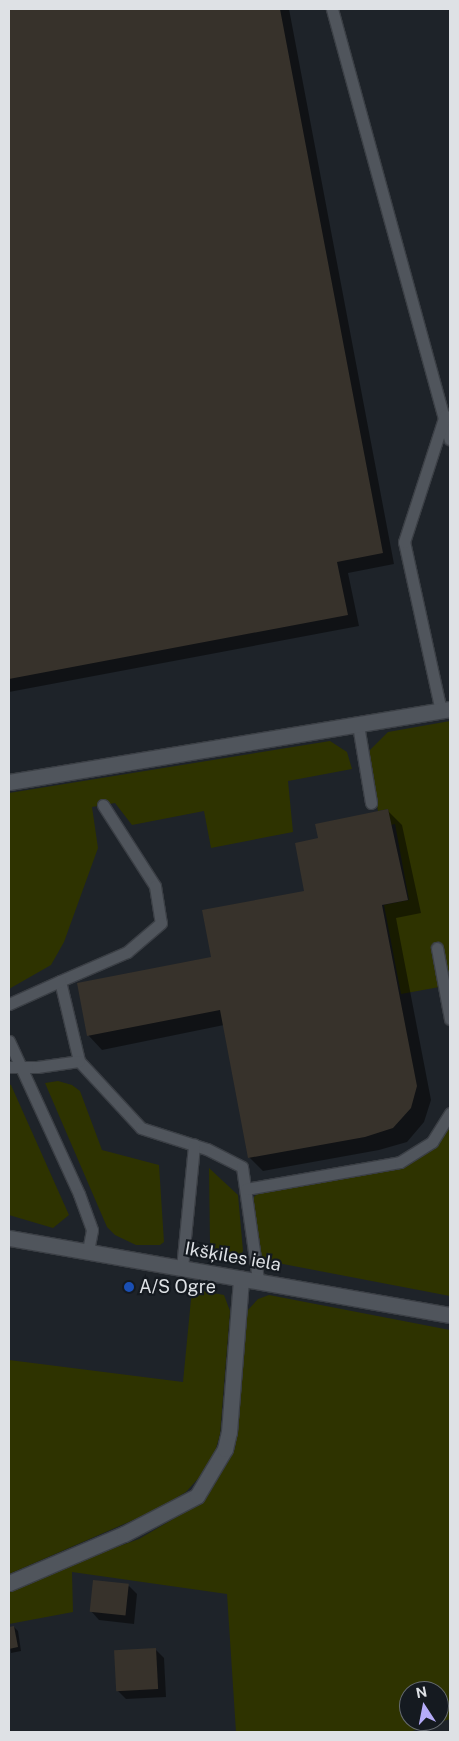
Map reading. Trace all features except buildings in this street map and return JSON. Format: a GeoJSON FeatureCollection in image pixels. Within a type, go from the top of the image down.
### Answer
{"type":"FeatureCollection","features":[{"type":"Feature","properties":{"kind":"street"},"geometry":{"type":"LineString","coordinates":[[9,782],[445,710]]}},
{"type":"Feature","properties":{"kind":"street","name":"Ikšķiles iela"},"geometry":{"type":"LineString","coordinates":[[9,1238],[450,1315]]}},
{"type":"Feature","properties":{"kind":"street"},"geometry":{"type":"LineString","coordinates":[[9,1583],[124,1534],[197,1496],[225,1449],[229,1432],[241,1278]]}},
{"type":"Feature","properties":{"kind":"lane"},"geometry":{"type":"LineString","coordinates":[[332,9],[423,344],[446,414],[450,438]]}},
{"type":"Feature","properties":{"kind":"lane"},"geometry":{"type":"LineString","coordinates":[[445,710],[404,542],[446,414]]}},
{"type":"Feature","properties":{"kind":"lane"},"geometry":{"type":"LineString","coordinates":[[358,725],[371,803]]}},
{"type":"Feature","properties":{"kind":"lane"},"geometry":{"type":"LineString","coordinates":[[9,1004],[127,952],[161,923],[155,886],[103,805]]}},
{"type":"Feature","properties":{"kind":"lane"},"geometry":{"type":"LineString","coordinates":[[437,948],[450,1018]]}},
{"type":"Feature","properties":{"kind":"lane"},"geometry":{"type":"LineString","coordinates":[[60,981],[79,1061],[141,1128],[194,1145],[242,1167],[258,1280]]}},
{"type":"Feature","properties":{"kind":"lane"},"geometry":{"type":"LineString","coordinates":[[9,1042],[14,1066],[57,1145],[92,1230],[88,1252]]}},
{"type":"Feature","properties":{"kind":"lane"},"geometry":{"type":"LineString","coordinates":[[14,1066],[37,1068],[79,1061]]}},
{"type":"Feature","properties":{"kind":"lane"},"geometry":{"type":"LineString","coordinates":[[246,1189],[400,1162],[432,1142],[450,1113]]}},
{"type":"Feature","properties":{"kind":"lane"},"geometry":{"type":"LineString","coordinates":[[182,1268],[194,1145]]}},
{"type":"Feature","properties":{"kind":"green space"},"geometry":{"type":"Polygon","coordinates":[[[450,721],[450,1016],[445,986],[401,994],[384,905],[409,900],[395,824],[391,825],[388,809],[378,811],[368,752],[388,732],[450,721]]]}},
{"type":"Feature","properties":{"kind":"green space"},"geometry":{"type":"Polygon","coordinates":[[[330,741],[347,752],[352,769],[288,781],[293,832],[211,848],[204,811],[132,825],[115,803],[92,807],[98,848],[64,942],[51,965],[9,989],[9,793],[330,741]]]}},
{"type":"Feature","properties":{"kind":"green space"},"geometry":{"type":"Polygon","coordinates":[[[58,1081],[72,1085],[80,1091],[102,1150],[159,1165],[164,1242],[160,1245],[136,1245],[115,1235],[107,1227],[45,1083],[58,1081]]]}},
{"type":"Feature","properties":{"kind":"green space"},"geometry":{"type":"Polygon","coordinates":[[[9,1085],[11,1085],[69,1215],[53,1228],[9,1215],[9,1085]]]}},
{"type":"Feature","properties":{"kind":"green space"},"geometry":{"type":"Polygon","coordinates":[[[450,1118],[450,1296],[262,1260],[256,1252],[251,1200],[261,1190],[403,1163],[450,1118]]]}},
{"type":"Feature","properties":{"kind":"green space"},"geometry":{"type":"Polygon","coordinates":[[[209,1168],[238,1195],[243,1251],[239,1259],[231,1261],[217,1254],[210,1243],[209,1168]]]}},
{"type":"Feature","properties":{"kind":"green space"},"geometry":{"type":"Polygon","coordinates":[[[192,1289],[224,1295],[230,1311],[220,1434],[212,1463],[186,1492],[154,1511],[9,1574],[9,1360],[183,1382],[192,1289]]]}},
{"type":"Feature","properties":{"kind":"green space"},"geometry":{"type":"Polygon","coordinates":[[[269,1295],[450,1330],[450,1719],[449,1681],[399,1681],[399,1731],[412,1731],[409,1732],[236,1732],[227,1594],[72,1572],[73,1612],[9,1624],[9,1592],[70,1564],[139,1539],[204,1501],[235,1448],[247,1311],[258,1299],[269,1295]]]}},
{"type":"Feature","properties":{"kind":"place","name":"A/S Ogre"},"geometry":{"type":"Point","coordinates":[129,1287]}}]}
